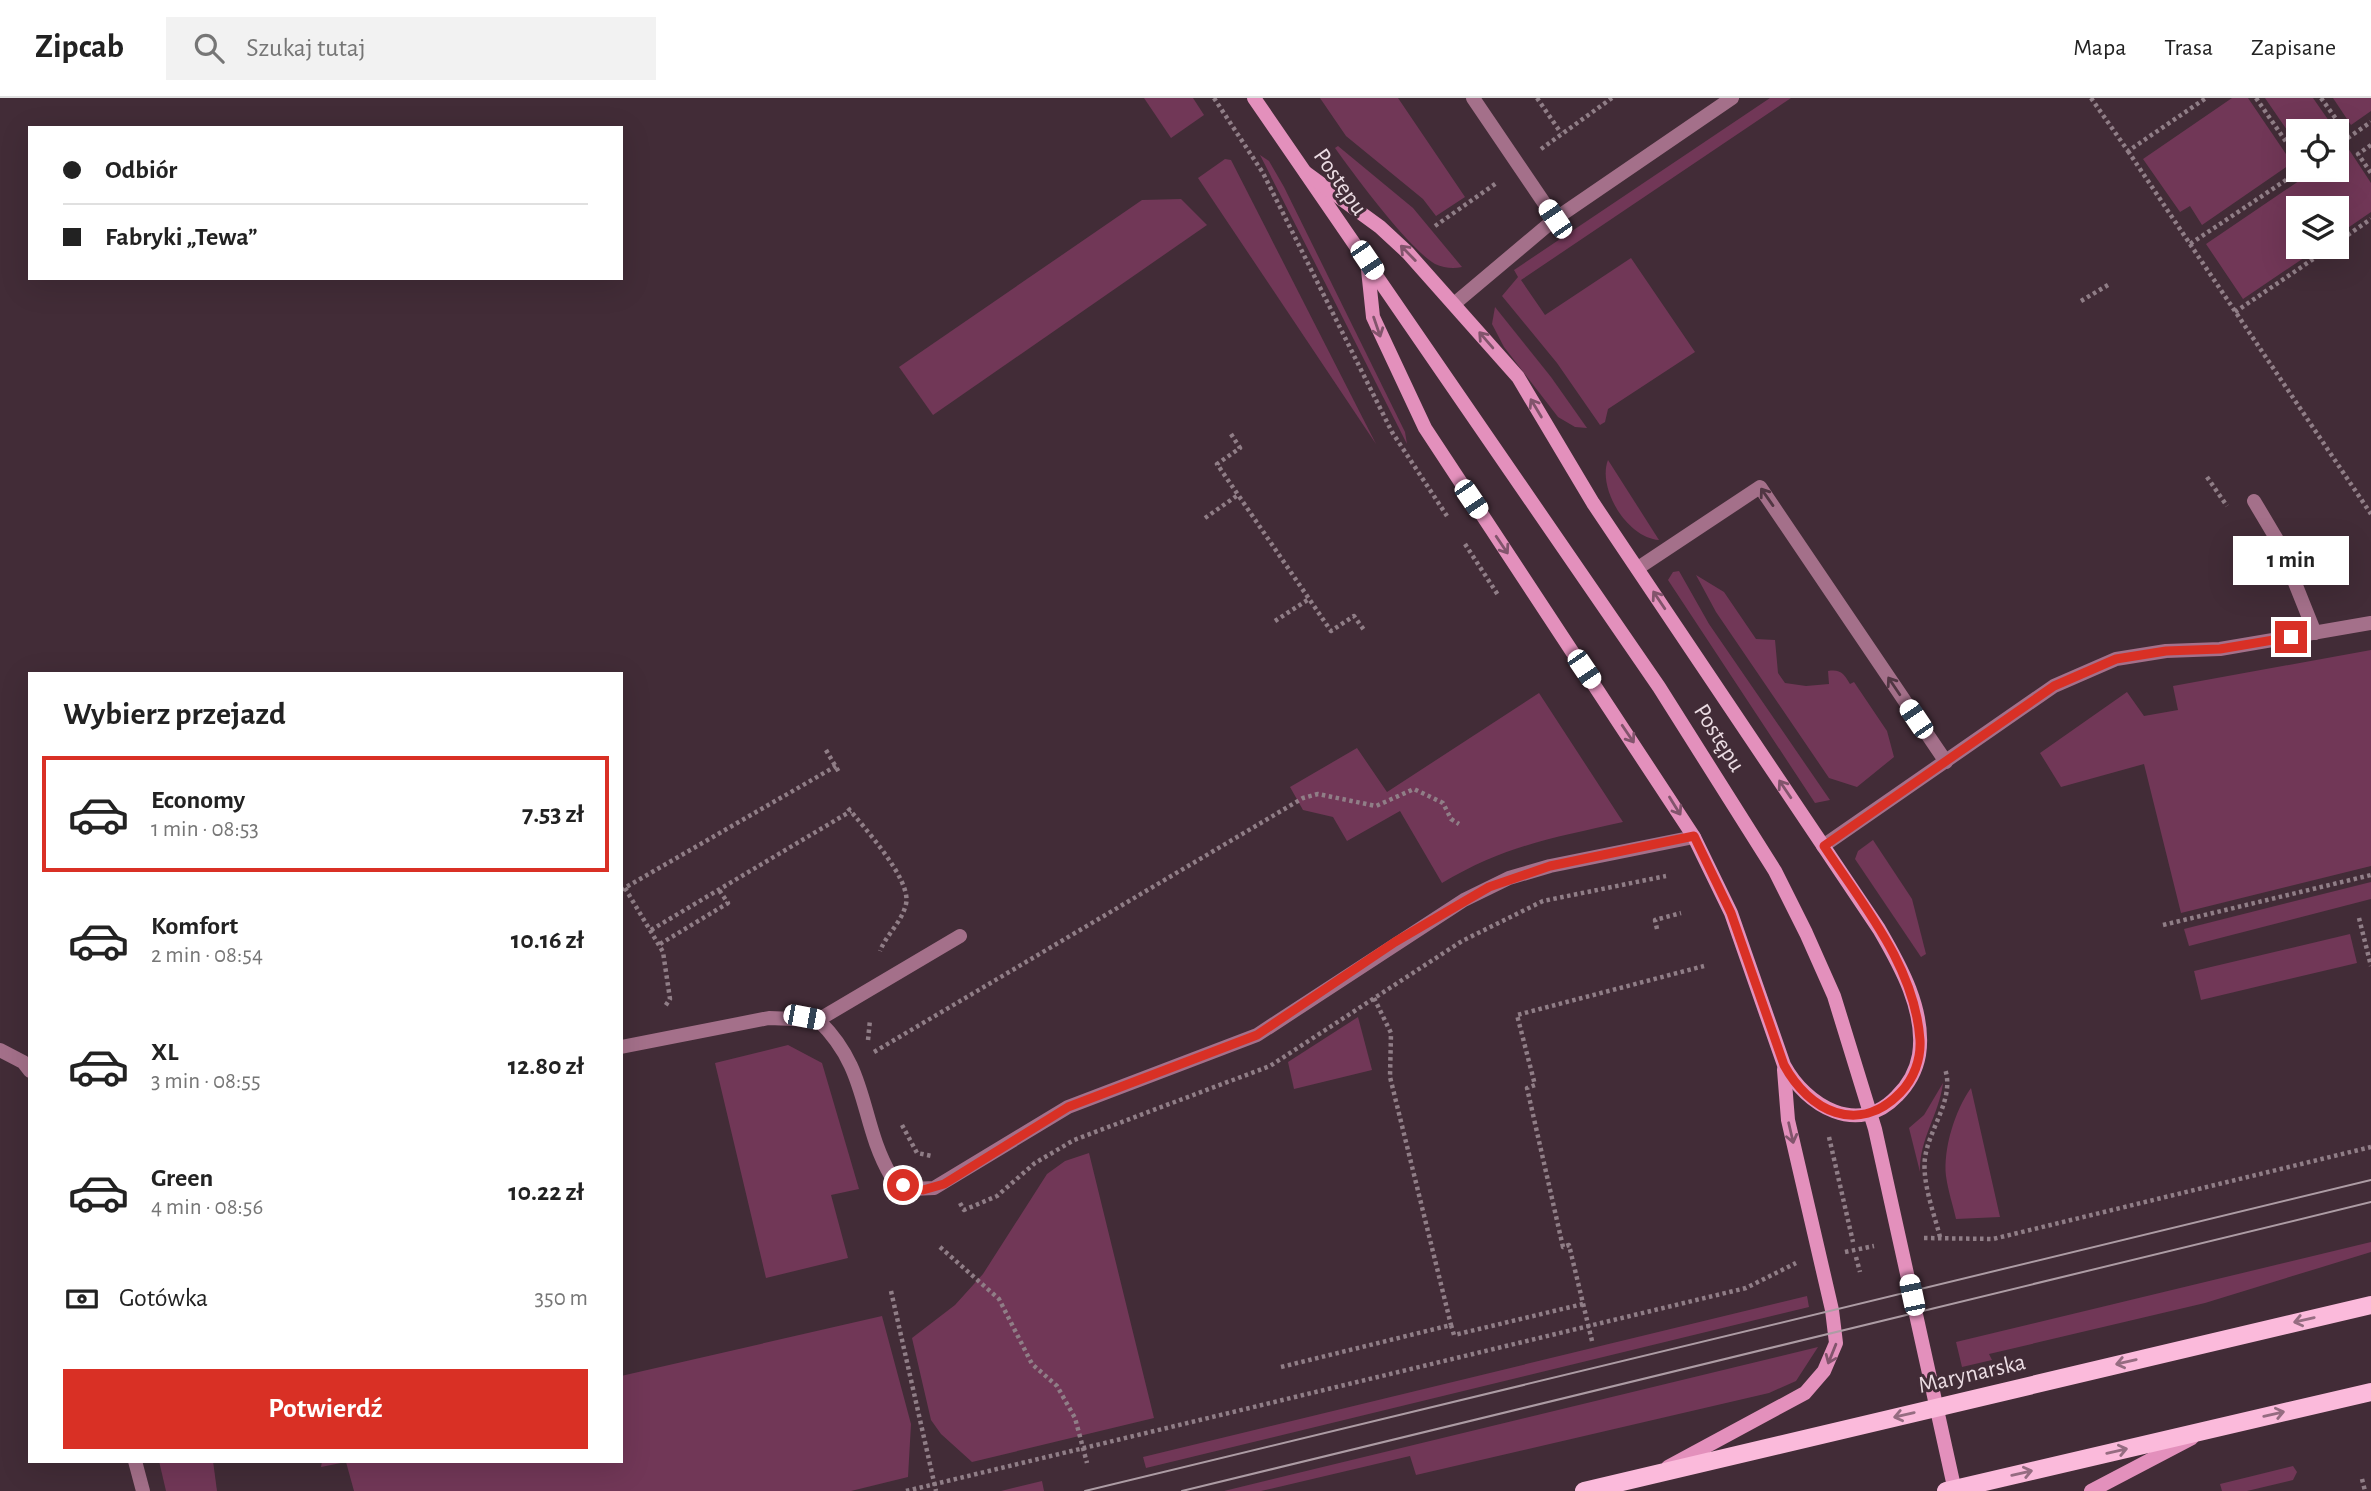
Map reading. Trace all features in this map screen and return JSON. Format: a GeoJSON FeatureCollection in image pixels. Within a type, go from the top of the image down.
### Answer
{"type":"FeatureCollection","features":[{"type":"Feature","properties":{"kind":"main road","name":"Marynarska"},"geometry":{"type":"LineString","coordinates":[[1584,1491],[2371,1305]]}},
{"type":"Feature","properties":{"kind":"main road"},"geometry":{"type":"LineString","coordinates":[[1946,1491],[2371,1392]]}},
{"type":"Feature","properties":{"kind":"street","name":"Postępu"},"geometry":{"type":"LineString","coordinates":[[1254,98],[1706,758],[1775,871],[1834,996],[1875,1129],[1955,1491]]}},
{"type":"Feature","properties":{"kind":"street"},"geometry":{"type":"LineString","coordinates":[[1473,98],[1555,219]]}},
{"type":"Feature","properties":{"kind":"street"},"geometry":{"type":"LineString","coordinates":[[1454,304],[1555,219],[1732,98]]}},
{"type":"Feature","properties":{"kind":"street"},"geometry":{"type":"LineString","coordinates":[[1306,173],[1380,227],[1408,253],[1518,377],[1593,503],[1824,846],[1901,969],[1914,1007],[1920,1040],[1915,1072],[1905,1088],[1891,1102],[1861,1116],[1846,1115],[1819,1105],[1804,1095],[1784,1065],[1731,913],[1694,836],[1425,428],[1373,317],[1367,260]]}},
{"type":"Feature","properties":{"kind":"street"},"geometry":{"type":"LineString","coordinates":[[1637,568],[1760,487],[1946,762]]}},
{"type":"Feature","properties":{"kind":"street"},"geometry":{"type":"LineString","coordinates":[[2255,501],[2279,543],[2315,633]]}},
{"type":"Feature","properties":{"kind":"street"},"geometry":{"type":"LineString","coordinates":[[1824,846],[2054,686],[2116,659],[2166,651],[2220,649],[2371,623]]}},
{"type":"Feature","properties":{"kind":"street"},"geometry":{"type":"LineString","coordinates":[[818,1020],[836,1037],[850,1059],[891,1176],[903,1185],[923,1190],[959,1175],[1068,1107],[1257,1035],[1407,935],[1464,900],[1499,883],[1550,866],[1694,836]]}},
{"type":"Feature","properties":{"kind":"street"},"geometry":{"type":"LineString","coordinates":[[623,1047],[769,1018],[818,1020],[960,936]]}},
{"type":"Feature","properties":{"kind":"street"},"geometry":{"type":"LineString","coordinates":[[0,1049],[23,1062],[28,1068]]}},
{"type":"Feature","properties":{"kind":"street"},"geometry":{"type":"LineString","coordinates":[[1655,1475],[1795,1400],[1820,1377],[1836,1343],[1832,1310],[1788,1120],[1784,1065]]}},
{"type":"Feature","properties":{"kind":"street"},"geometry":{"type":"LineString","coordinates":[[2091,1491],[2208,1430]]}},
{"type":"Feature","properties":{"kind":"street"},"geometry":{"type":"LineString","coordinates":[[136,1463],[143,1491]]}},
{"type":"Feature","properties":{"kind":"path"},"geometry":{"type":"LineString","coordinates":[[1214,98],[1282,208],[1392,432],[1433,497]]}},
{"type":"Feature","properties":{"kind":"path"},"geometry":{"type":"LineString","coordinates":[[1537,98],[1561,133]]}},
{"type":"Feature","properties":{"kind":"path"},"geometry":{"type":"LineString","coordinates":[[2091,98],[2371,514]]}},
{"type":"Feature","properties":{"kind":"path"},"geometry":{"type":"LineString","coordinates":[[2128,151],[2206,98]]}},
{"type":"Feature","properties":{"kind":"path"},"geometry":{"type":"LineString","coordinates":[[2256,98],[2286,142]]}},
{"type":"Feature","properties":{"kind":"path"},"geometry":{"type":"LineString","coordinates":[[2321,98],[2336,119]]}},
{"type":"Feature","properties":{"kind":"path"},"geometry":{"type":"LineString","coordinates":[[2349,137],[2371,122]]}},
{"type":"Feature","properties":{"kind":"path"},"geometry":{"type":"LineString","coordinates":[[2371,145],[2358,153],[2371,173]]}},
{"type":"Feature","properties":{"kind":"path"},"geometry":{"type":"LineString","coordinates":[[2190,244],[2286,180]]}},
{"type":"Feature","properties":{"kind":"path"},"geometry":{"type":"LineString","coordinates":[[2349,234],[2371,219]]}},
{"type":"Feature","properties":{"kind":"path"},"geometry":{"type":"LineString","coordinates":[[2235,312],[2313,259]]}},
{"type":"Feature","properties":{"kind":"path"},"geometry":{"type":"LineString","coordinates":[[2081,301],[2109,285]]}},
{"type":"Feature","properties":{"kind":"path"},"geometry":{"type":"LineString","coordinates":[[1231,435],[1240,448],[1217,464],[1238,495],[1331,631],[1354,616],[1364,630]]}},
{"type":"Feature","properties":{"kind":"path"},"geometry":{"type":"LineString","coordinates":[[2207,477],[2233,515]]}},
{"type":"Feature","properties":{"kind":"path"},"geometry":{"type":"LineString","coordinates":[[1205,518],[1238,495]]}},
{"type":"Feature","properties":{"kind":"path"},"geometry":{"type":"LineString","coordinates":[[1275,621],[1309,599]]}},
{"type":"Feature","properties":{"kind":"path"},"geometry":{"type":"LineString","coordinates":[[826,750],[840,774]]}},
{"type":"Feature","properties":{"kind":"path"},"geometry":{"type":"LineString","coordinates":[[663,1008],[670,999],[660,944],[623,889],[836,766]]}},
{"type":"Feature","properties":{"kind":"path"},"geometry":{"type":"LineString","coordinates":[[870,1054],[1303,798],[1318,794],[1376,806],[1413,789],[1443,803],[1451,819],[1459,824]]}},
{"type":"Feature","properties":{"kind":"path"},"geometry":{"type":"LineString","coordinates":[[651,930],[849,809],[876,841],[906,891],[906,904],[880,948],[880,955]]}},
{"type":"Feature","properties":{"kind":"path"},"geometry":{"type":"LineString","coordinates":[[2163,925],[2371,875]]}},
{"type":"Feature","properties":{"kind":"path"},"geometry":{"type":"LineString","coordinates":[[660,944],[728,903],[719,890]]}},
{"type":"Feature","properties":{"kind":"path"},"geometry":{"type":"LineString","coordinates":[[1657,929],[1655,920],[1681,913]]}},
{"type":"Feature","properties":{"kind":"path"},"geometry":{"type":"LineString","coordinates":[[2359,918],[2371,966]]}},
{"type":"Feature","properties":{"kind":"path"},"geometry":{"type":"LineString","coordinates":[[1592,1341],[1569,1245],[1563,1247],[1527,1088],[1535,1085],[1517,1015],[1704,966]]}},
{"type":"Feature","properties":{"kind":"path"},"geometry":{"type":"LineString","coordinates":[[1374,998],[1391,1033],[1390,1077],[1454,1335],[1583,1304]]}},
{"type":"Feature","properties":{"kind":"path"},"geometry":{"type":"LineString","coordinates":[[872,1014],[868,1031],[873,1064]]}},
{"type":"Feature","properties":{"kind":"path"},"geometry":{"type":"LineString","coordinates":[[1920,1040],[1943,1064],[1948,1084],[1928,1143],[1924,1166],[1940,1237]]}},
{"type":"Feature","properties":{"kind":"path"},"geometry":{"type":"LineString","coordinates":[[899,1120],[917,1153],[940,1155]]}},
{"type":"Feature","properties":{"kind":"path"},"geometry":{"type":"LineString","coordinates":[[1829,1135],[1853,1242]]}},
{"type":"Feature","properties":{"kind":"path"},"geometry":{"type":"LineString","coordinates":[[1915,1239],[1993,1238],[2371,1147]]}},
{"type":"Feature","properties":{"kind":"path"},"geometry":{"type":"LineString","coordinates":[[1840,1253],[1888,1244]]}},
{"type":"Feature","properties":{"kind":"path"},"geometry":{"type":"LineString","coordinates":[[940,1247],[999,1299],[1032,1364],[1057,1386],[1075,1418],[1087,1463]]}},
{"type":"Feature","properties":{"kind":"path"},"geometry":{"type":"LineString","coordinates":[[1857,1257],[1860,1272]]}},
{"type":"Feature","properties":{"kind":"path"},"geometry":{"type":"LineString","coordinates":[[906,1491],[1746,1288],[1806,1260]]}},
{"type":"Feature","properties":{"kind":"path"},"geometry":{"type":"LineString","coordinates":[[891,1291],[936,1491]]}},
{"type":"Feature","properties":{"kind":"path"},"geometry":{"type":"LineString","coordinates":[[1281,1367],[1451,1325]]}},
{"type":"Feature","properties":{"kind":"path"},"geometry":{"type":"LineString","coordinates":[[2362,1479],[2365,1491]]}},
{"type":"Feature","properties":{"kind":"shaded area"},"geometry":{"type":"Polygon","coordinates":[[[1144,98],[1193,98],[1204,115],[1171,138],[1144,98]]]}},
{"type":"Feature","properties":{"kind":"shaded area"},"geometry":{"type":"Polygon","coordinates":[[[1320,98],[1398,98],[1465,197],[1436,216],[1423,199],[1346,136],[1320,98]]]}},
{"type":"Feature","properties":{"kind":"shaded area"},"geometry":{"type":"Polygon","coordinates":[[[1770,98],[1791,98],[1521,280],[1545,315],[1631,258],[1695,352],[1608,409],[1605,422],[1600,425],[1557,363],[1502,296],[1518,277],[1514,270],[1770,98]]]}},
{"type":"Feature","properties":{"kind":"shaded area"},"geometry":{"type":"Polygon","coordinates":[[[2232,98],[2248,98],[2286,154],[2286,167],[2202,225],[2190,206],[2180,212],[2143,159],[2232,98]]]}},
{"type":"Feature","properties":{"kind":"shaded area"},"geometry":{"type":"Polygon","coordinates":[[[2265,98],[2313,98],[2328,119],[2286,119],[2286,129],[2265,98]]]}},
{"type":"Feature","properties":{"kind":"shaded area"},"geometry":{"type":"Polygon","coordinates":[[[2333,98],[2371,98],[2371,111],[2351,125],[2333,98]]]}},
{"type":"Feature","properties":{"kind":"shaded area"},"geometry":{"type":"Polygon","coordinates":[[[1338,146],[1413,208],[1462,267],[1448,268],[1435,264],[1424,256],[1382,211],[1335,148],[1338,146]]]}},
{"type":"Feature","properties":{"kind":"shaded area"},"geometry":{"type":"Polygon","coordinates":[[[2349,150],[2371,183],[2371,212],[2349,227],[2349,196],[2286,196],[2286,259],[2302,259],[2243,299],[2206,244],[2297,182],[2349,182],[2349,150]]]}},
{"type":"Feature","properties":{"kind":"shaded area"},"geometry":{"type":"Polygon","coordinates":[[[1260,155],[1269,161],[1284,187],[1405,432],[1407,444],[1260,155]]]}},
{"type":"Feature","properties":{"kind":"shaded area"},"geometry":{"type":"Polygon","coordinates":[[[1225,159],[1231,160],[1376,444],[1198,178],[1225,159]]]}},
{"type":"Feature","properties":{"kind":"shaded area"},"geometry":{"type":"Polygon","coordinates":[[[1181,199],[1207,225],[933,415],[899,367],[1142,200],[1181,199]]]}},
{"type":"Feature","properties":{"kind":"shaded area"},"geometry":{"type":"Polygon","coordinates":[[[1495,307],[1551,377],[1587,428],[1575,427],[1558,417],[1504,347],[1492,324],[1495,307]]]}},
{"type":"Feature","properties":{"kind":"shaded area"},"geometry":{"type":"Polygon","coordinates":[[[1608,460],[1659,540],[1636,531],[1617,510],[1607,484],[1608,460]]]}},
{"type":"Feature","properties":{"kind":"shaded area"},"geometry":{"type":"Polygon","coordinates":[[[1679,571],[1709,624],[1830,800],[1815,803],[1668,580],[1673,572],[1679,571]]]}},
{"type":"Feature","properties":{"kind":"shaded area"},"geometry":{"type":"Polygon","coordinates":[[[1696,575],[1724,592],[1756,639],[1775,640],[1778,673],[1785,683],[1806,686],[1829,684],[1828,671],[1842,673],[1850,684],[1854,682],[1887,731],[1894,757],[1857,787],[1829,778],[1716,612],[1696,575]]]}},
{"type":"Feature","properties":{"kind":"shaded area"},"geometry":{"type":"Polygon","coordinates":[[[2371,650],[2371,866],[2181,913],[2144,764],[2061,787],[2040,753],[2127,692],[2144,716],[2178,710],[2173,686],[2371,650]]]}},
{"type":"Feature","properties":{"kind":"shaded area"},"geometry":{"type":"Polygon","coordinates":[[[1539,693],[1623,822],[1509,851],[1442,883],[1400,811],[1347,841],[1333,817],[1303,810],[1290,787],[1357,748],[1387,792],[1539,693]]]}},
{"type":"Feature","properties":{"kind":"shaded area"},"geometry":{"type":"Polygon","coordinates":[[[1873,840],[1912,899],[1926,954],[1921,957],[1855,859],[1858,851],[1873,840]]]}},
{"type":"Feature","properties":{"kind":"shaded area"},"geometry":{"type":"Polygon","coordinates":[[[2371,882],[2371,899],[2189,946],[2184,929],[2371,882]]]}},
{"type":"Feature","properties":{"kind":"shaded area"},"geometry":{"type":"Polygon","coordinates":[[[2350,934],[2357,963],[2201,1000],[2194,971],[2350,934]]]}},
{"type":"Feature","properties":{"kind":"shaded area"},"geometry":{"type":"Polygon","coordinates":[[[1358,1017],[1372,1070],[1294,1089],[1288,1062],[1358,1017]]]}},
{"type":"Feature","properties":{"kind":"shaded area"},"geometry":{"type":"Polygon","coordinates":[[[788,1045],[822,1063],[859,1189],[831,1195],[848,1258],[766,1278],[715,1063],[788,1045]]]}},
{"type":"Feature","properties":{"kind":"shaded area"},"geometry":{"type":"Polygon","coordinates":[[[1943,1083],[1923,1149],[1920,1172],[1909,1128],[1924,1115],[1943,1083]]]}},
{"type":"Feature","properties":{"kind":"shaded area"},"geometry":{"type":"Polygon","coordinates":[[[1971,1088],[2000,1217],[1956,1219],[1948,1187],[1948,1142],[1960,1107],[1971,1088]]]}},
{"type":"Feature","properties":{"kind":"shaded area"},"geometry":{"type":"Polygon","coordinates":[[[1089,1153],[1154,1418],[972,1462],[941,1434],[931,1420],[912,1338],[955,1305],[983,1274],[1047,1174],[1065,1161],[1089,1153]]]}},
{"type":"Feature","properties":{"kind":"shaded area"},"geometry":{"type":"Polygon","coordinates":[[[2371,1242],[2371,1252],[2205,1303],[1989,1354],[1992,1360],[1962,1367],[1956,1342],[2371,1242]]]}},
{"type":"Feature","properties":{"kind":"shaded area"},"geometry":{"type":"Polygon","coordinates":[[[1807,1296],[1809,1307],[1146,1468],[1143,1457],[1807,1296]]]}},
{"type":"Feature","properties":{"kind":"shaded area"},"geometry":{"type":"Polygon","coordinates":[[[882,1316],[911,1424],[908,1477],[851,1491],[354,1491],[346,1463],[623,1463],[623,1376],[882,1316]]]}},
{"type":"Feature","properties":{"kind":"shaded area"},"geometry":{"type":"Polygon","coordinates":[[[1818,1347],[1796,1381],[1769,1393],[1416,1475],[1410,1456],[1261,1491],[1224,1491],[1818,1347]]]}},
{"type":"Feature","properties":{"kind":"shaded area"},"geometry":{"type":"Polygon","coordinates":[[[159,1463],[213,1463],[217,1491],[166,1491],[159,1463]]]}},
{"type":"Feature","properties":{"kind":"shaded area"},"geometry":{"type":"Polygon","coordinates":[[[322,1463],[341,1463],[321,1467],[322,1463]]]}},
{"type":"Feature","properties":{"kind":"shaded area"},"geometry":{"type":"Polygon","coordinates":[[[2293,1466],[2297,1472],[2293,1480],[2247,1491],[2222,1491],[2220,1484],[2293,1466]]]}},
{"type":"Feature","properties":{"kind":"shaded area"},"geometry":{"type":"Polygon","coordinates":[[[1042,1481],[1044,1491],[1001,1491],[1042,1481]]]}},
{"type":"Feature","properties":{"kind":"tram line"},"geometry":{"type":"LineString","coordinates":[[1085,1491],[2371,1180]]}},
{"type":"Feature","properties":{"kind":"tram line"},"geometry":{"type":"LineString","coordinates":[[1182,1491],[2371,1202]]}},
{"type":"Feature","properties":{"kind":"route"},"geometry":{"type":"LineString","coordinates":[[903,1185],[923,1190],[944,1184],[1068,1107],[1257,1035],[1395,942],[1464,900],[1509,878],[1550,866],[1694,836],[1731,913],[1784,1065],[1793,1082],[1804,1095],[1833,1111],[1861,1116],[1876,1111],[1891,1102],[1905,1088],[1915,1072],[1920,1040],[1914,1007],[1892,952],[1824,846],[2054,686],[2085,671],[2116,659],[2166,651],[2220,649],[2291,637]]}}]}
